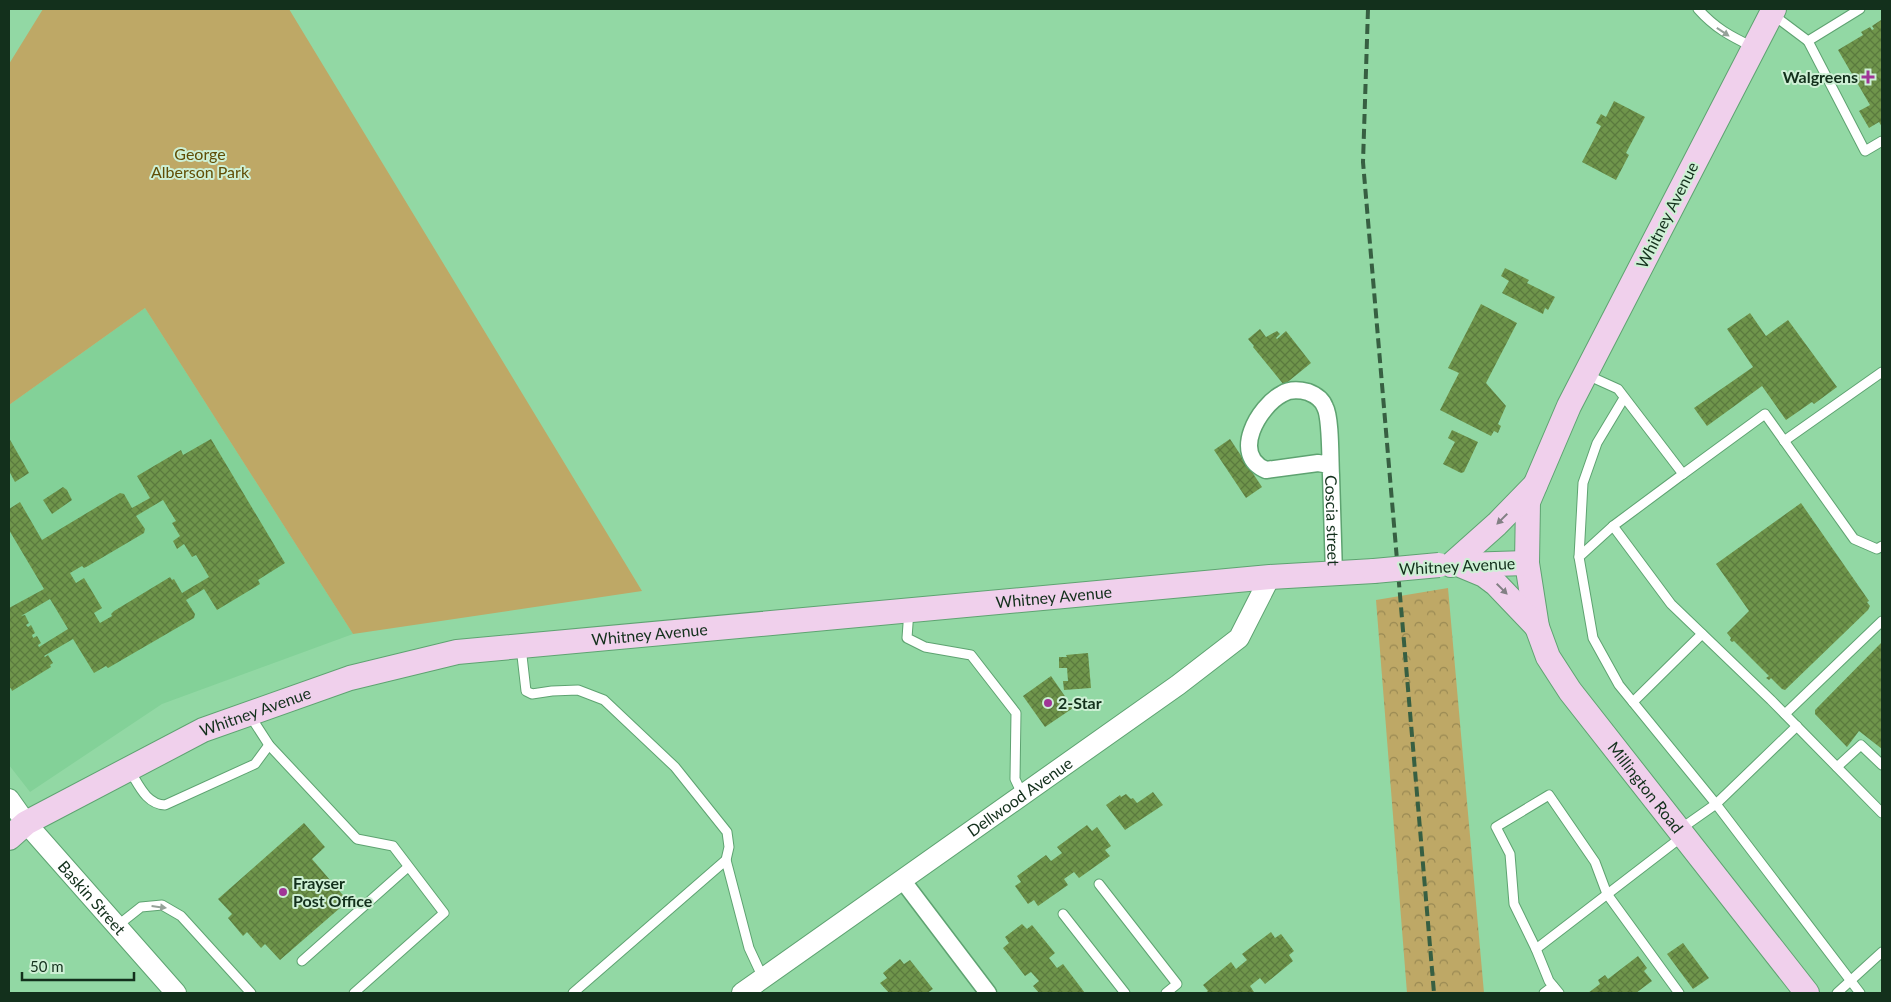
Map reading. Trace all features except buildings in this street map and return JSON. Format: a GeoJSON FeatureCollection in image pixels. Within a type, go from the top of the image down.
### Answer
{"type":"FeatureCollection","features":[{"type":"Feature","properties":{"kind":"main road","name":"Whitney Avenue"},"geometry":{"type":"LineString","coordinates":[[9,838],[26,823],[203,730],[350,678],[457,652],[1270,577],[1450,565],[1528,563],[1528,502],[1569,406],[1773,11]]}},
{"type":"Feature","properties":{"kind":"main road"},"geometry":{"type":"LineString","coordinates":[[1450,565],[1497,524],[1536,484]]}},
{"type":"Feature","properties":{"kind":"main road","name":"Millington Road"},"geometry":{"type":"LineString","coordinates":[[1528,563],[1537,627],[1548,657],[1570,691],[1807,993]]}},
{"type":"Feature","properties":{"kind":"main road"},"geometry":{"type":"LineString","coordinates":[[1450,565],[1484,575],[1496,584],[1537,627]]}},
{"type":"Feature","properties":{"kind":"street","name":"Coscia street"},"geometry":{"type":"LineString","coordinates":[[1330,465],[1318,463],[1266,470],[1260,467],[1252,458],[1248,437],[1268,406],[1282,394],[1291,390],[1317,395],[1326,407],[1330,465],[1334,574]]}},
{"type":"Feature","properties":{"kind":"street","name":"Dellwood Avenue"},"geometry":{"type":"LineString","coordinates":[[742,993],[903,882],[1178,685],[1239,638],[1270,577]]}},
{"type":"Feature","properties":{"kind":"street","name":"Baskin Street"},"geometry":{"type":"LineString","coordinates":[[9,800],[26,823],[176,993]]}},
{"type":"Feature","properties":{"kind":"street"},"geometry":{"type":"LineString","coordinates":[[903,882],[988,993]]}},
{"type":"Feature","properties":{"kind":"lane"},"geometry":{"type":"LineString","coordinates":[[1698,9],[1711,23],[1727,35],[1754,48]]}},
{"type":"Feature","properties":{"kind":"lane"},"geometry":{"type":"LineString","coordinates":[[1808,41],[1860,9]]}},
{"type":"Feature","properties":{"kind":"lane"},"geometry":{"type":"LineString","coordinates":[[1773,11],[1808,41],[1865,151],[1882,141]]}},
{"type":"Feature","properties":{"kind":"lane"},"geometry":{"type":"LineString","coordinates":[[1784,441],[1882,372]]}},
{"type":"Feature","properties":{"kind":"lane"},"geometry":{"type":"LineString","coordinates":[[1585,374],[1618,390],[1683,474]]}},
{"type":"Feature","properties":{"kind":"lane"},"geometry":{"type":"LineString","coordinates":[[1624,398],[1596,443],[1583,484],[1579,557],[1593,638],[1619,685],[1716,804],[1860,993]]}},
{"type":"Feature","properties":{"kind":"lane"},"geometry":{"type":"LineString","coordinates":[[1579,557],[1613,526],[1765,414],[1854,539],[1880,550]]}},
{"type":"Feature","properties":{"kind":"lane"},"geometry":{"type":"LineString","coordinates":[[1613,526],[1670,604],[1785,714],[1882,813]]}},
{"type":"Feature","properties":{"kind":"lane"},"geometry":{"type":"LineString","coordinates":[[909,610],[907,638],[925,647],[970,655],[1016,713],[1015,779],[1023,796]]}},
{"type":"Feature","properties":{"kind":"lane"},"geometry":{"type":"LineString","coordinates":[[1785,714],[1882,621]]}},
{"type":"Feature","properties":{"kind":"lane"},"geometry":{"type":"LineString","coordinates":[[1633,702],[1702,634]]}},
{"type":"Feature","properties":{"kind":"lane"},"geometry":{"type":"LineString","coordinates":[[521,646],[526,691],[532,694],[578,690],[604,700],[675,767],[727,832],[729,848],[726,860],[749,948],[763,978]]}},
{"type":"Feature","properties":{"kind":"lane"},"geometry":{"type":"LineString","coordinates":[[249,714],[269,745],[357,839],[393,846],[444,913],[354,993]]}},
{"type":"Feature","properties":{"kind":"lane"},"geometry":{"type":"LineString","coordinates":[[1536,949],[1608,894],[1716,804],[1797,726]]}},
{"type":"Feature","properties":{"kind":"lane"},"geometry":{"type":"LineString","coordinates":[[129,769],[149,800],[158,805],[165,805],[255,764],[269,745]]}},
{"type":"Feature","properties":{"kind":"lane"},"geometry":{"type":"LineString","coordinates":[[1836,767],[1862,745],[1882,765]]}},
{"type":"Feature","properties":{"kind":"lane"},"geometry":{"type":"LineString","coordinates":[[1544,993],[1556,990],[1549,981],[1514,904],[1510,854],[1496,827],[1549,795],[1595,862],[1608,894],[1679,993]]}},
{"type":"Feature","properties":{"kind":"lane"},"geometry":{"type":"LineString","coordinates":[[573,993],[726,860]]}},
{"type":"Feature","properties":{"kind":"lane"},"geometry":{"type":"LineString","coordinates":[[302,961],[408,867]]}},
{"type":"Feature","properties":{"kind":"lane"},"geometry":{"type":"LineString","coordinates":[[1099,884],[1177,984],[1166,993]]}},
{"type":"Feature","properties":{"kind":"lane"},"geometry":{"type":"LineString","coordinates":[[117,926],[141,907],[162,906],[181,916],[251,993]]}},
{"type":"Feature","properties":{"kind":"lane"},"geometry":{"type":"LineString","coordinates":[[1063,914],[1125,993]]}},
{"type":"Feature","properties":{"kind":"lane"},"geometry":{"type":"LineString","coordinates":[[1837,993],[1882,952]]}},
{"type":"Feature","properties":{"kind":"shaded area"},"geometry":{"type":"Polygon","coordinates":[[[145,308],[353,634],[162,704],[30,792],[9,765],[9,405],[145,308]]]}},
{"type":"Feature","properties":{"kind":"green space","name":"George Alberson Park"},"geometry":{"type":"Polygon","coordinates":[[[43,9],[289,9],[642,591],[353,634],[145,308],[9,405],[9,64],[43,9]]]}},
{"type":"Feature","properties":{"kind":"green space"},"geometry":{"type":"Polygon","coordinates":[[[1448,588],[1484,993],[1407,993],[1376,600],[1448,588]]]}},
{"type":"Feature","properties":{"kind":"railway"},"geometry":{"type":"LineString","coordinates":[[1368,9],[1363,162],[1434,993]]}},
{"type":"Feature","properties":{"kind":"place","name":"Walgreens"},"geometry":{"type":"Point","coordinates":[1868,77]}},
{"type":"Feature","properties":{"kind":"place","name":"2-Star"},"geometry":{"type":"Point","coordinates":[1048,703]}},
{"type":"Feature","properties":{"kind":"place","name":"Frayser Post Office"},"geometry":{"type":"Point","coordinates":[283,892]}}]}
